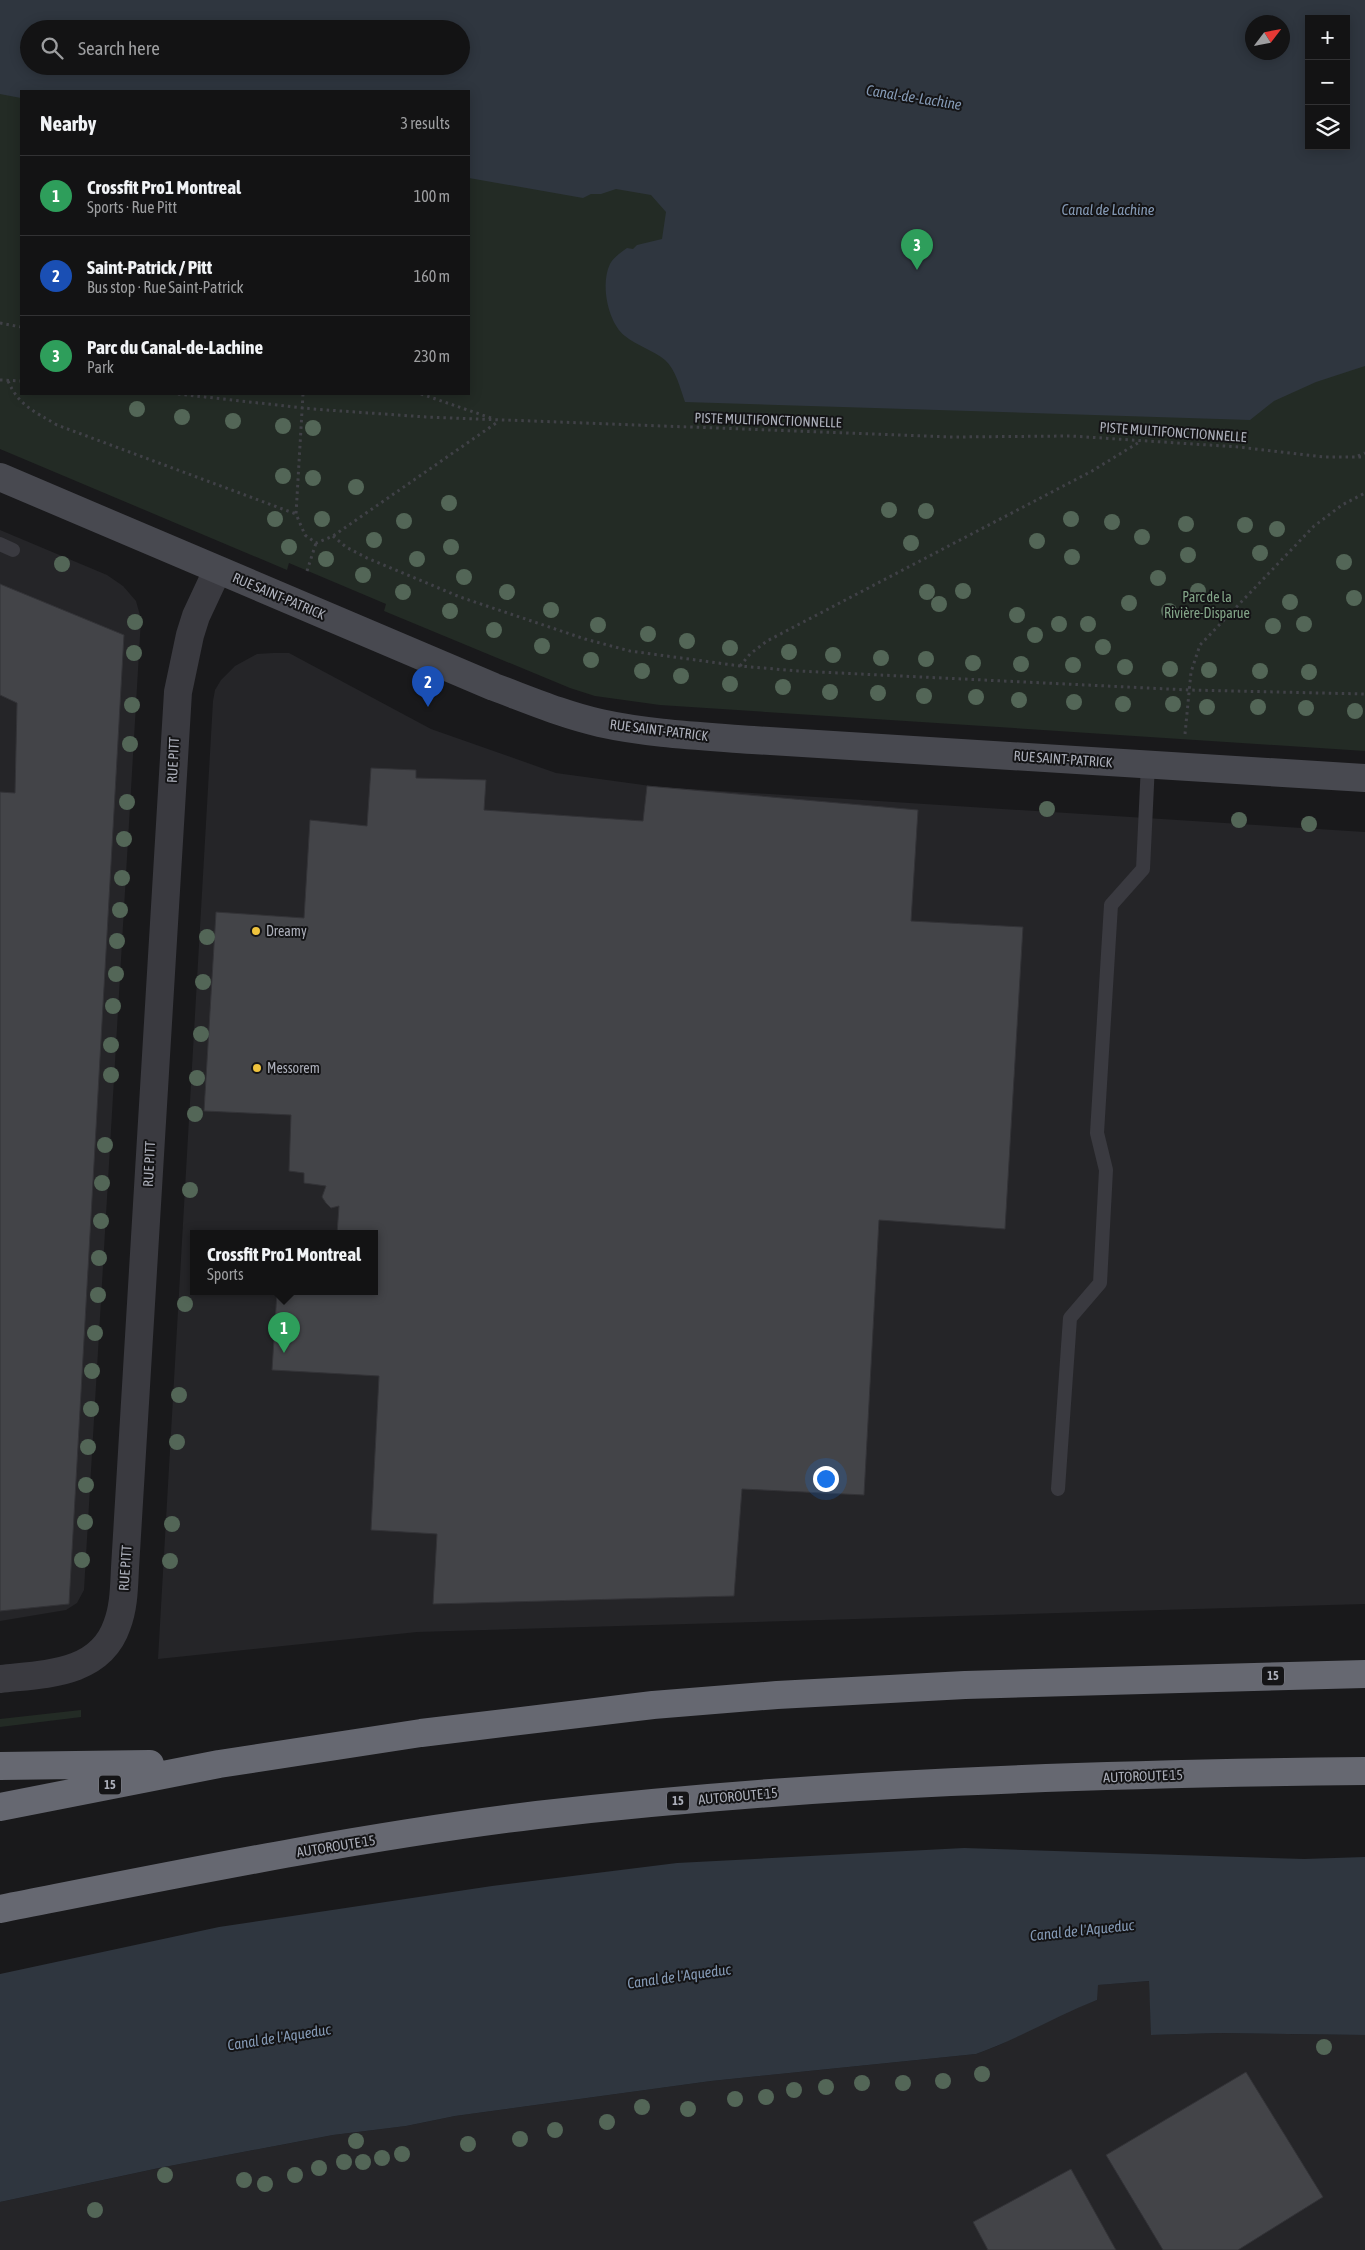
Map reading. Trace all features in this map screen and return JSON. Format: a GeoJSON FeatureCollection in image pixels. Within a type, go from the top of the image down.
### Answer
{"type":"FeatureCollection","features":[{"type":"Feature","properties":{"kind":"highway","name":"15"},"geometry":{"type":"LineString","coordinates":[[0,1807],[219,1764],[506,1722],[644,1706],[777,1695],[965,1685],[1365,1674]]}},
{"type":"Feature","properties":{"kind":"highway"},"geometry":{"type":"LineString","coordinates":[[0,1766],[219,1764]]}},
{"type":"Feature","properties":{"kind":"highway","name":"AUTOROUTE 15"},"geometry":{"type":"LineString","coordinates":[[0,1909],[314,1849],[527,1816],[631,1805],[785,1792],[1016,1780],[1365,1772]]}},
{"type":"Feature","properties":{"kind":"main road","name":"RUE SAINT-PATRICK"},"geometry":{"type":"LineString","coordinates":[[0,477],[216,571],[494,687],[599,723],[660,733],[1365,778]]}},
{"type":"Feature","properties":{"kind":"street","name":"RUE PITT"},"geometry":{"type":"LineString","coordinates":[[0,1679],[49,1673],[83,1664],[101,1652],[118,1624],[126,1558],[177,702],[190,635],[196,616],[216,571]]}},
{"type":"Feature","properties":{"kind":"lane"},"geometry":{"type":"LineString","coordinates":[[1058,1489],[1070,1318],[1100,1283],[1106,1170],[1097,1133],[1111,905],[1143,869],[1148,764]]}},
{"type":"Feature","properties":{"kind":"path"},"geometry":{"type":"LineString","coordinates":[[0,323],[20,327]]}},
{"type":"Feature","properties":{"kind":"path"},"geometry":{"type":"LineString","coordinates":[[0,380],[20,381]]}},
{"type":"Feature","properties":{"kind":"path"},"geometry":{"type":"LineString","coordinates":[[8,381],[15,396],[29,408],[57,425],[296,514]]}},
{"type":"Feature","properties":{"kind":"path","name":"PISTE MULTIFONCTIONNELLE"},"geometry":{"type":"LineString","coordinates":[[187,395],[303,408],[499,421],[953,437],[1030,435],[1239,447],[1324,457],[1365,455]]}},
{"type":"Feature","properties":{"kind":"path"},"geometry":{"type":"LineString","coordinates":[[303,395],[296,514],[305,535],[316,544]]}},
{"type":"Feature","properties":{"kind":"path"},"geometry":{"type":"LineString","coordinates":[[424,395],[499,421]]}},
{"type":"Feature","properties":{"kind":"path"},"geometry":{"type":"LineString","coordinates":[[306,574],[316,544],[333,536],[499,421]]}},
{"type":"Feature","properties":{"kind":"path"},"geometry":{"type":"LineString","coordinates":[[740,666],[750,654],[767,641],[1083,476],[1142,440]]}},
{"type":"Feature","properties":{"kind":"path"},"geometry":{"type":"LineString","coordinates":[[1184,740],[1191,672],[1200,645],[1314,526],[1342,505],[1365,493]]}},
{"type":"Feature","properties":{"kind":"path"},"geometry":{"type":"LineString","coordinates":[[333,536],[346,547],[367,558],[460,597],[547,628],[630,651],[740,666],[798,671],[1189,690],[1365,694]]}},
{"type":"Feature","properties":{"kind":"shaded area"},"geometry":{"type":"Polygon","coordinates":[[[0,530],[107,575],[123,586],[136,601],[141,619],[84,1590],[77,1603],[66,1610],[0,1621],[0,530]]]}},
{"type":"Feature","properties":{"kind":"shaded area"},"geometry":{"type":"Polygon","coordinates":[[[289,653],[431,729],[556,773],[658,787],[1365,832],[1365,1604],[417,1632],[158,1659],[213,701],[215,690],[221,680],[235,666],[257,654],[289,653]]]}},
{"type":"Feature","properties":{"kind":"shaded area"},"geometry":{"type":"Polygon","coordinates":[[[1149,1981],[1152,2035],[1220,2033],[1365,2035],[1365,2250],[0,2250],[0,2202],[159,2168],[333,2135],[406,2126],[455,2116],[711,2081],[976,2054],[997,2046],[1068,2011],[1097,2000],[1097,1985],[1149,1981]]]}},
{"type":"Feature","properties":{"kind":"green space","name":"Parc de la Rivière-Disparue"},"geometry":{"type":"Polygon","coordinates":[[[0,0],[1365,0],[1365,751],[660,705],[595,696],[570,688],[384,611],[386,604],[289,563],[287,570],[0,449],[0,0]]]}},
{"type":"Feature","properties":{"kind":"green space"},"geometry":{"type":"Polygon","coordinates":[[[81,1710],[81,1717],[0,1727],[0,1719],[81,1710]]]}},
{"type":"Feature","properties":{"kind":"water","name":"Canal de Lachine"},"geometry":{"type":"Polygon","coordinates":[[[0,0],[1365,0],[1365,366],[1316,382],[1274,401],[1250,420],[685,402],[669,364],[625,336],[614,322],[607,303],[606,282],[610,264],[617,255],[627,248],[633,249],[637,245],[662,239],[666,212],[651,195],[616,189],[601,194],[591,194],[583,198],[470,178],[470,90],[20,90],[20,98],[0,94],[0,0]]]}},
{"type":"Feature","properties":{"kind":"water","name":"Canal de l'Aqueduc"},"geometry":{"type":"Polygon","coordinates":[[[964,1848],[1304,1859],[1365,1857],[1365,2035],[1220,2033],[1151,2035],[1149,1981],[1098,1985],[1097,2000],[976,2054],[711,2081],[455,2116],[406,2126],[333,2135],[159,2168],[0,2202],[0,1974],[219,1927],[492,1886],[677,1863],[964,1848]]]}},
{"type":"Feature","properties":{"kind":"building"},"geometry":{"type":"Polygon","coordinates":[[[0,584],[124,635],[69,1604],[0,1611],[0,792],[15,793],[17,703],[0,695],[0,584]]]}},
{"type":"Feature","properties":{"kind":"building"},"geometry":{"type":"Polygon","coordinates":[[[371,768],[416,770],[416,778],[486,780],[484,810],[643,821],[647,786],[918,810],[911,921],[1023,927],[1005,1229],[879,1220],[864,1495],[742,1489],[734,1596],[433,1604],[437,1534],[371,1530],[379,1376],[272,1370],[277,1295],[378,1295],[378,1230],[337,1230],[339,1206],[331,1208],[322,1197],[326,1186],[304,1183],[304,1173],[289,1171],[291,1115],[204,1111],[216,912],[304,918],[310,820],[367,826],[371,768]]]}},
{"type":"Feature","properties":{"kind":"building"},"geometry":{"type":"Polygon","coordinates":[[[1246,2072],[1323,2197],[1238,2250],[1163,2250],[1106,2155],[1246,2072]]]}},
{"type":"Feature","properties":{"kind":"building"},"geometry":{"type":"Polygon","coordinates":[[[1071,2169],[1116,2250],[988,2250],[973,2222],[1071,2169]]]}},
{"type":"Feature","properties":{"kind":"place","name":"Parc du Canal-de-Lachine"},"geometry":{"type":"Point","coordinates":[917,270]}},
{"type":"Feature","properties":{"kind":"place","name":"Saint-Patrick / Pitt"},"geometry":{"type":"Point","coordinates":[428,707]}},
{"type":"Feature","properties":{"kind":"place","name":"Dreamy"},"geometry":{"type":"Point","coordinates":[256,931]}},
{"type":"Feature","properties":{"kind":"place","name":"Messorem"},"geometry":{"type":"Point","coordinates":[257,1068]}},
{"type":"Feature","properties":{"kind":"place","name":"Crossfit Pro1 Montreal"},"geometry":{"type":"Point","coordinates":[284,1353]}},
{"type":"Feature","properties":{"kind":"water label","name":"Canal-de-Lachine"},"geometry":{"type":"Point","coordinates":[914,97]}}]}
